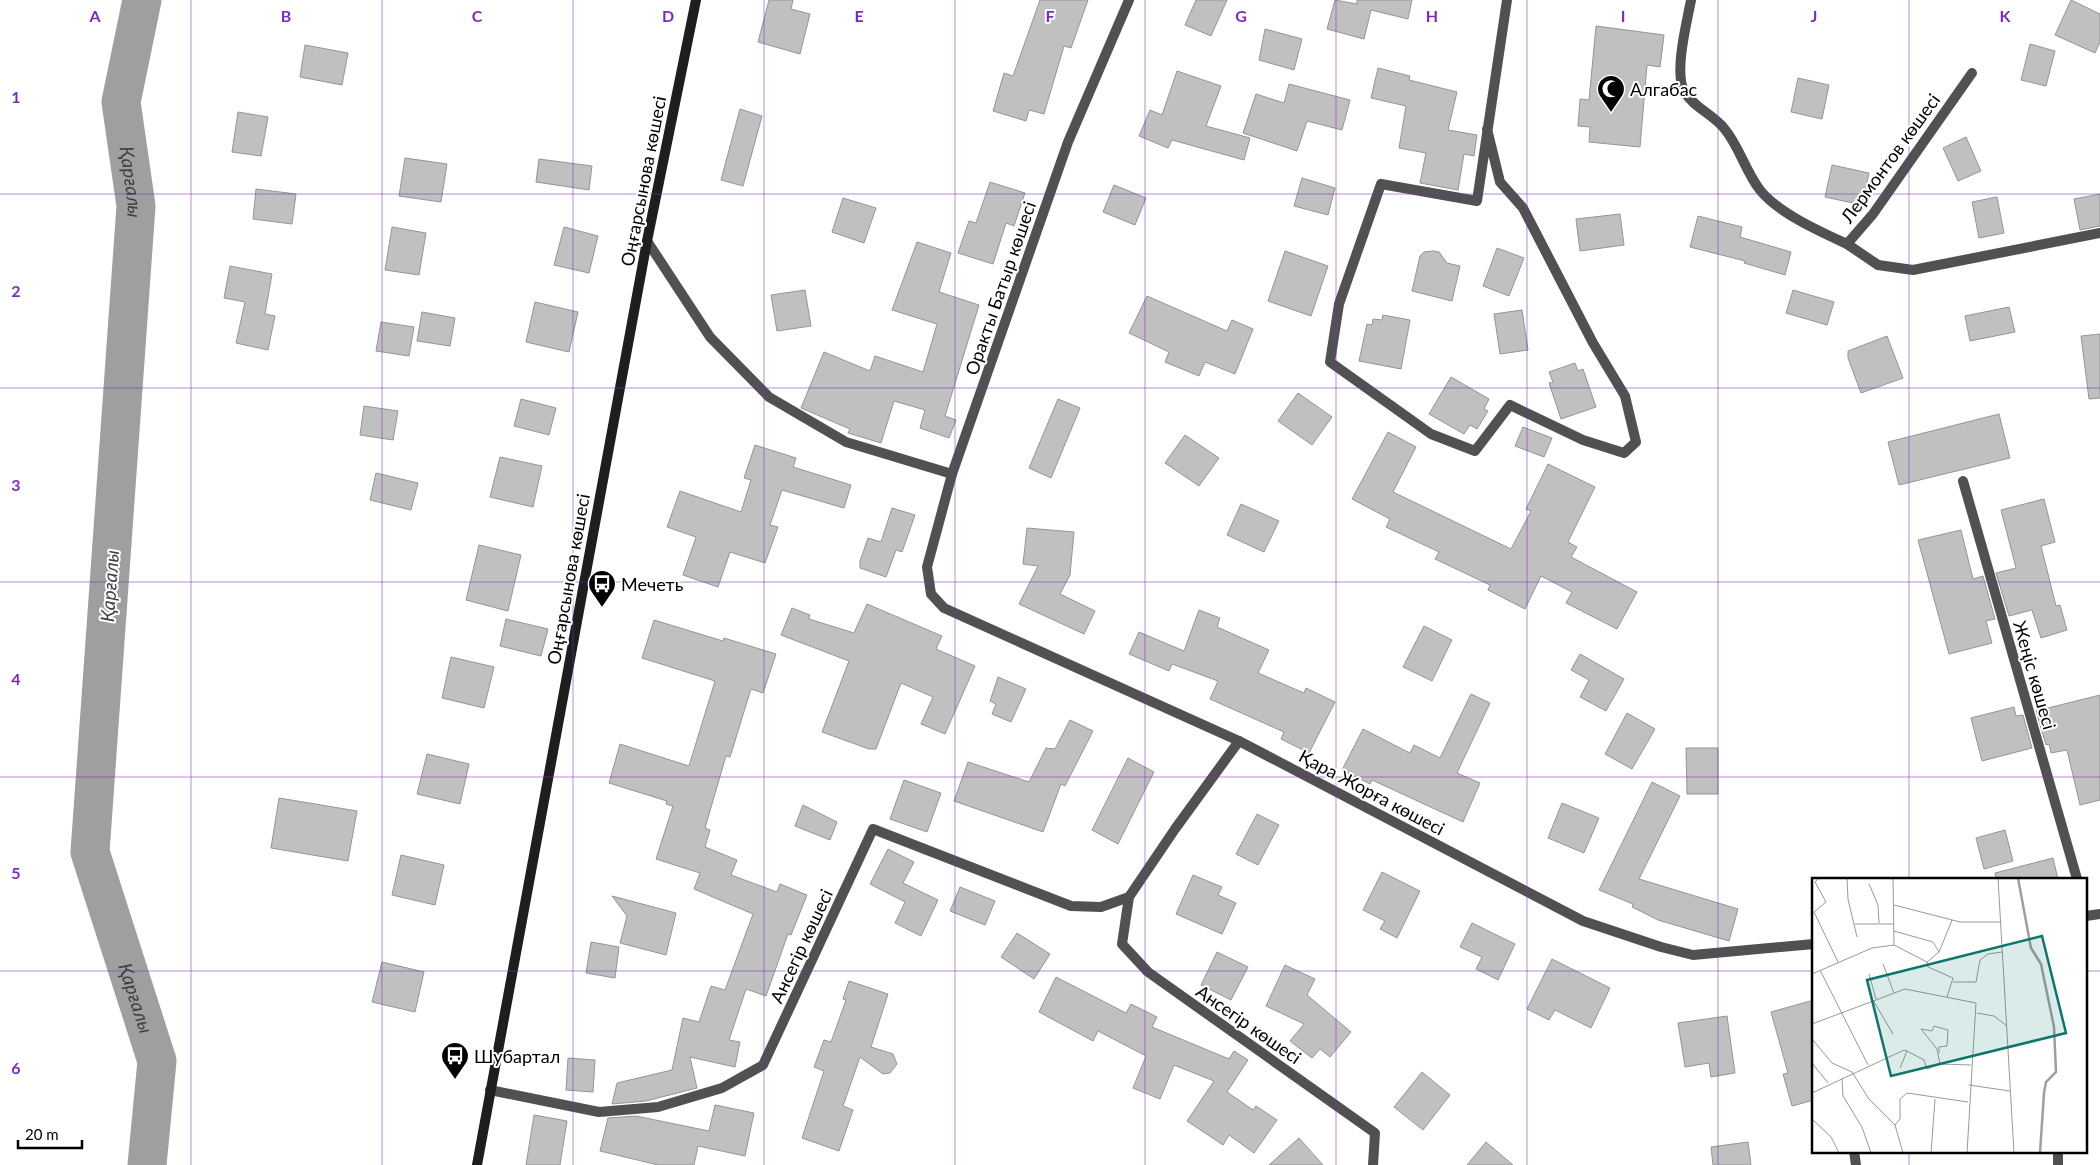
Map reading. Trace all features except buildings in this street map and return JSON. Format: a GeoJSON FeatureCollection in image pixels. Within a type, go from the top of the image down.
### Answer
{"type":"FeatureCollection","features":[{"type":"Feature","properties":{"kind":"main road","name":"Оңғарсынова көшесі"},"geometry":{"type":"LineString","coordinates":[[476,1165],[647,241],[696,0]]}},
{"type":"Feature","properties":{"kind":"street","name":"Оракты Батыр көшесі"},"geometry":{"type":"LineString","coordinates":[[932,594],[928,567],[952,474],[1068,142],[1129,0]]}},
{"type":"Feature","properties":{"kind":"street"},"geometry":{"type":"LineString","coordinates":[[1487,129],[1500,182],[1523,208],[1589,335],[1625,396],[1636,442],[1624,453],[1583,440],[1510,405],[1475,451],[1431,434],[1330,362],[1339,304],[1381,184],[1477,202],[1487,129],[1507,0]]}},
{"type":"Feature","properties":{"kind":"street"},"geometry":{"type":"LineString","coordinates":[[1691,0],[1680,70],[1684,90],[1694,102],[1714,117],[1725,129],[1760,191],[1783,210],[1847,244]]}},
{"type":"Feature","properties":{"kind":"street","name":"Лермонтов көшесі"},"geometry":{"type":"LineString","coordinates":[[1972,72],[1873,214],[1847,244],[1878,265],[1912,270],[2100,233]]}},
{"type":"Feature","properties":{"kind":"street"},"geometry":{"type":"LineString","coordinates":[[647,241],[710,337],[769,397],[846,442],[952,474]]}},
{"type":"Feature","properties":{"kind":"street","name":"Жеңіс көшесі"},"geometry":{"type":"LineString","coordinates":[[1963,481],[2077,878]]}},
{"type":"Feature","properties":{"kind":"street","name":"Қара Жорға көшесі"},"geometry":{"type":"LineString","coordinates":[[932,594],[944,608],[1240,741],[1583,920],[1661,947],[1693,955],[1812,944]]}},
{"type":"Feature","properties":{"kind":"street","name":"Ансегір көшесі"},"geometry":{"type":"LineString","coordinates":[[1240,741],[1175,829],[1129,897],[1122,944],[1148,972],[1375,1133],[1374,1165]]}},
{"type":"Feature","properties":{"kind":"street","name":"Ансегір көшесі"},"geometry":{"type":"LineString","coordinates":[[490,1090],[598,1112],[658,1107],[722,1088],[763,1064],[873,829],[1071,906],[1101,907],[1129,897]]}},
{"type":"Feature","properties":{"kind":"street"},"geometry":{"type":"LineString","coordinates":[[1854,1152],[1856,1165]]}},
{"type":"Feature","properties":{"kind":"street"},"geometry":{"type":"LineString","coordinates":[[2058,1152],[2058,1165]]}},
{"type":"Feature","properties":{"kind":"waterway","name":"Қарғалы"},"geometry":{"type":"LineString","coordinates":[[142,0],[121,102],[136,206],[90,852],[157,1061],[147,1165]]}},
{"type":"Feature","properties":{"kind":"place","name":"Алгабас"},"geometry":{"type":"Point","coordinates":[1611,113]}},
{"type":"Feature","properties":{"kind":"place","name":"Мечеть"},"geometry":{"type":"Point","coordinates":[602,608]}},
{"type":"Feature","properties":{"kind":"place","name":"Шубартал"},"geometry":{"type":"Point","coordinates":[455,1080]}}]}
